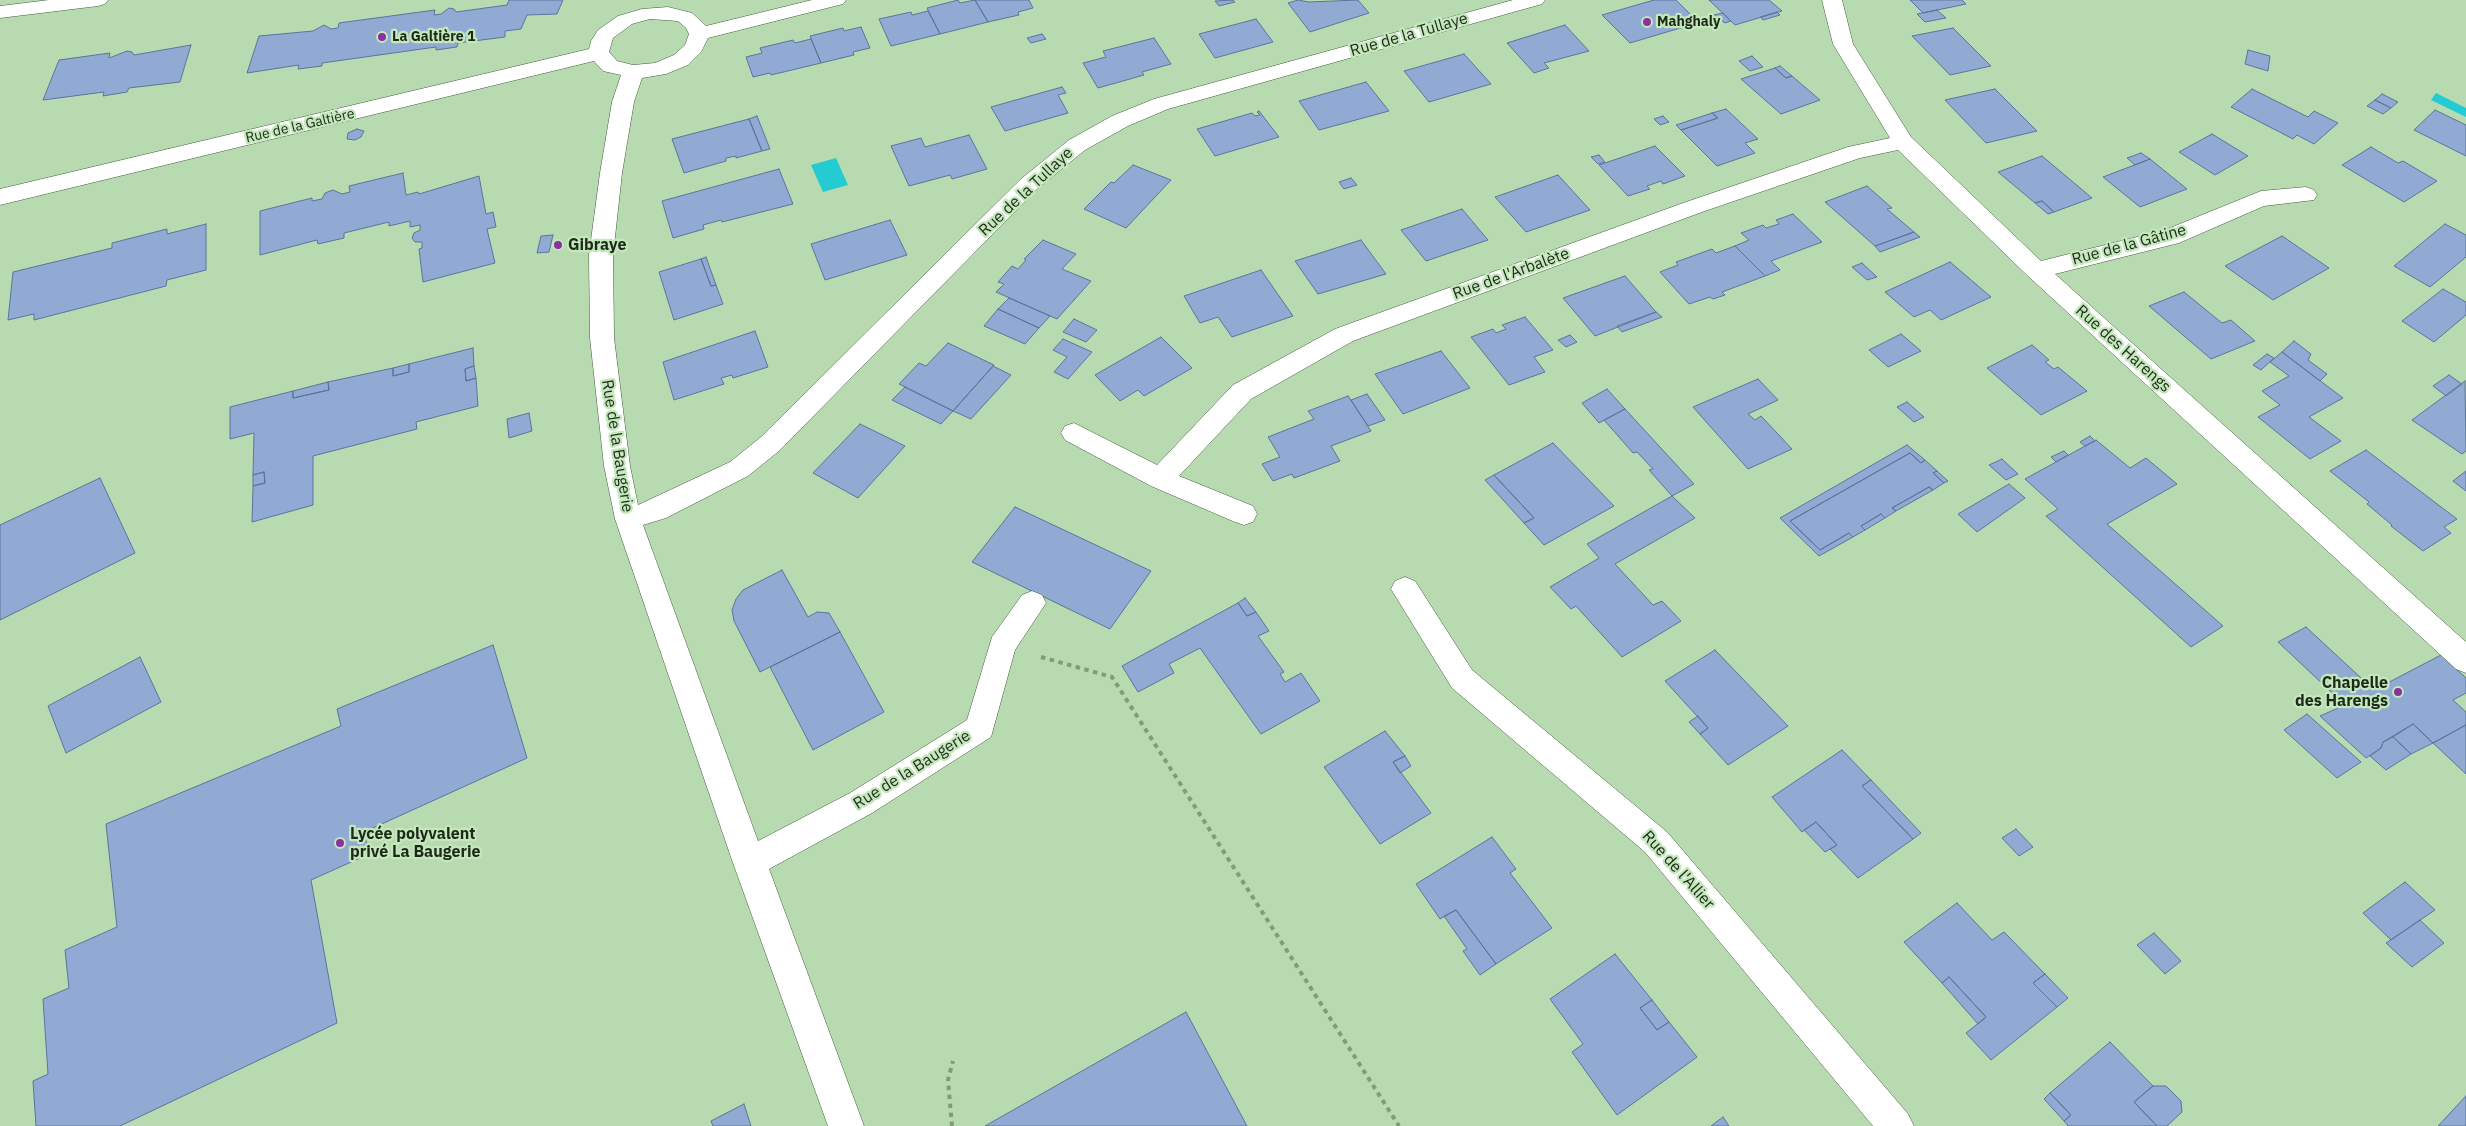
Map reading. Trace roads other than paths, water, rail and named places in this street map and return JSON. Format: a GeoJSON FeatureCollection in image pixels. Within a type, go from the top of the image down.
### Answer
{"type":"FeatureCollection","features":[{"type":"Feature","properties":{"kind":"street"},"geometry":{"type":"LineString","coordinates":[[0,12],[98,0]]}},
{"type":"Feature","properties":{"kind":"street"},"geometry":{"type":"LineString","coordinates":[[699,34],[836,0]]}},
{"type":"Feature","properties":{"kind":"street","name":"Rue de la Tullaye"},"geometry":{"type":"LineString","coordinates":[[628,519],[657,510],[739,469],[770,444],[1029,184],[1077,145],[1120,121],[1161,104],[1535,0]]}},
{"type":"Feature","properties":{"kind":"street","name":"Rue des Harengs"},"geometry":{"type":"LineString","coordinates":[[1832,0],[1843,44],[1903,142],[2036,270],[2466,660]]}},
{"type":"Feature","properties":{"kind":"street"},"geometry":{"type":"LineString","coordinates":[[653,7],[685,17],[695,25],[699,34],[694,48],[681,60],[659,69],[633,72],[610,66],[599,53],[601,40],[611,28],[653,7]]}},
{"type":"Feature","properties":{"kind":"street","name":"Rue de la Galtière"},"geometry":{"type":"LineString","coordinates":[[0,197],[552,66],[599,53]]}},
{"type":"Feature","properties":{"kind":"street","name":"Rue de la Baugerie"},"geometry":{"type":"LineString","coordinates":[[633,72],[623,102],[601,255],[602,338],[617,466],[628,519],[646,578],[846,1126]]}},
{"type":"Feature","properties":{"kind":"street","name":"Rue de l'Arbalète"},"geometry":{"type":"LineString","coordinates":[[1160,479],[1242,392],[1344,335],[1703,204],[1856,152],[1903,142]]}},
{"type":"Feature","properties":{"kind":"street","name":"Rue de la Gâtine"},"geometry":{"type":"LineString","coordinates":[[2036,270],[2171,237],[2261,199],[2306,195]]}},
{"type":"Feature","properties":{"kind":"street"},"geometry":{"type":"LineString","coordinates":[[1074,433],[1160,479],[1244,514]]}},
{"type":"Feature","properties":{"kind":"street","name":"Rue de l'Allier"},"geometry":{"type":"LineString","coordinates":[[1405,589],[1462,680],[1656,842],[1896,1126]]}},
{"type":"Feature","properties":{"kind":"street","name":"Rue de la Baugerie"},"geometry":{"type":"LineString","coordinates":[[749,863],[861,803],[980,728],[1002,646],[1032,603]]}},
{"type":"Feature","properties":{"kind":"water"},"geometry":{"type":"Polygon","coordinates":[[[2436,93],[2466,108],[2466,117],[2431,100],[2436,93]]]}},
{"type":"Feature","properties":{"kind":"water"},"geometry":{"type":"Polygon","coordinates":[[[836,158],[848,185],[823,192],[811,165],[836,158]]]}},
{"type":"Feature","properties":{"kind":"place","name":"Mahghaly"},"geometry":{"type":"Point","coordinates":[1647,22]}},
{"type":"Feature","properties":{"kind":"place","name":"La Galtière 1"},"geometry":{"type":"Point","coordinates":[382,37]}},
{"type":"Feature","properties":{"kind":"place","name":"Gibraye"},"geometry":{"type":"Point","coordinates":[558,245]}},
{"type":"Feature","properties":{"kind":"place","name":"Chapelle des Harengs"},"geometry":{"type":"Point","coordinates":[2398,692]}},
{"type":"Feature","properties":{"kind":"place","name":"Lycée polyvalent privé La Baugerie"},"geometry":{"type":"Point","coordinates":[340,843]}}]}
